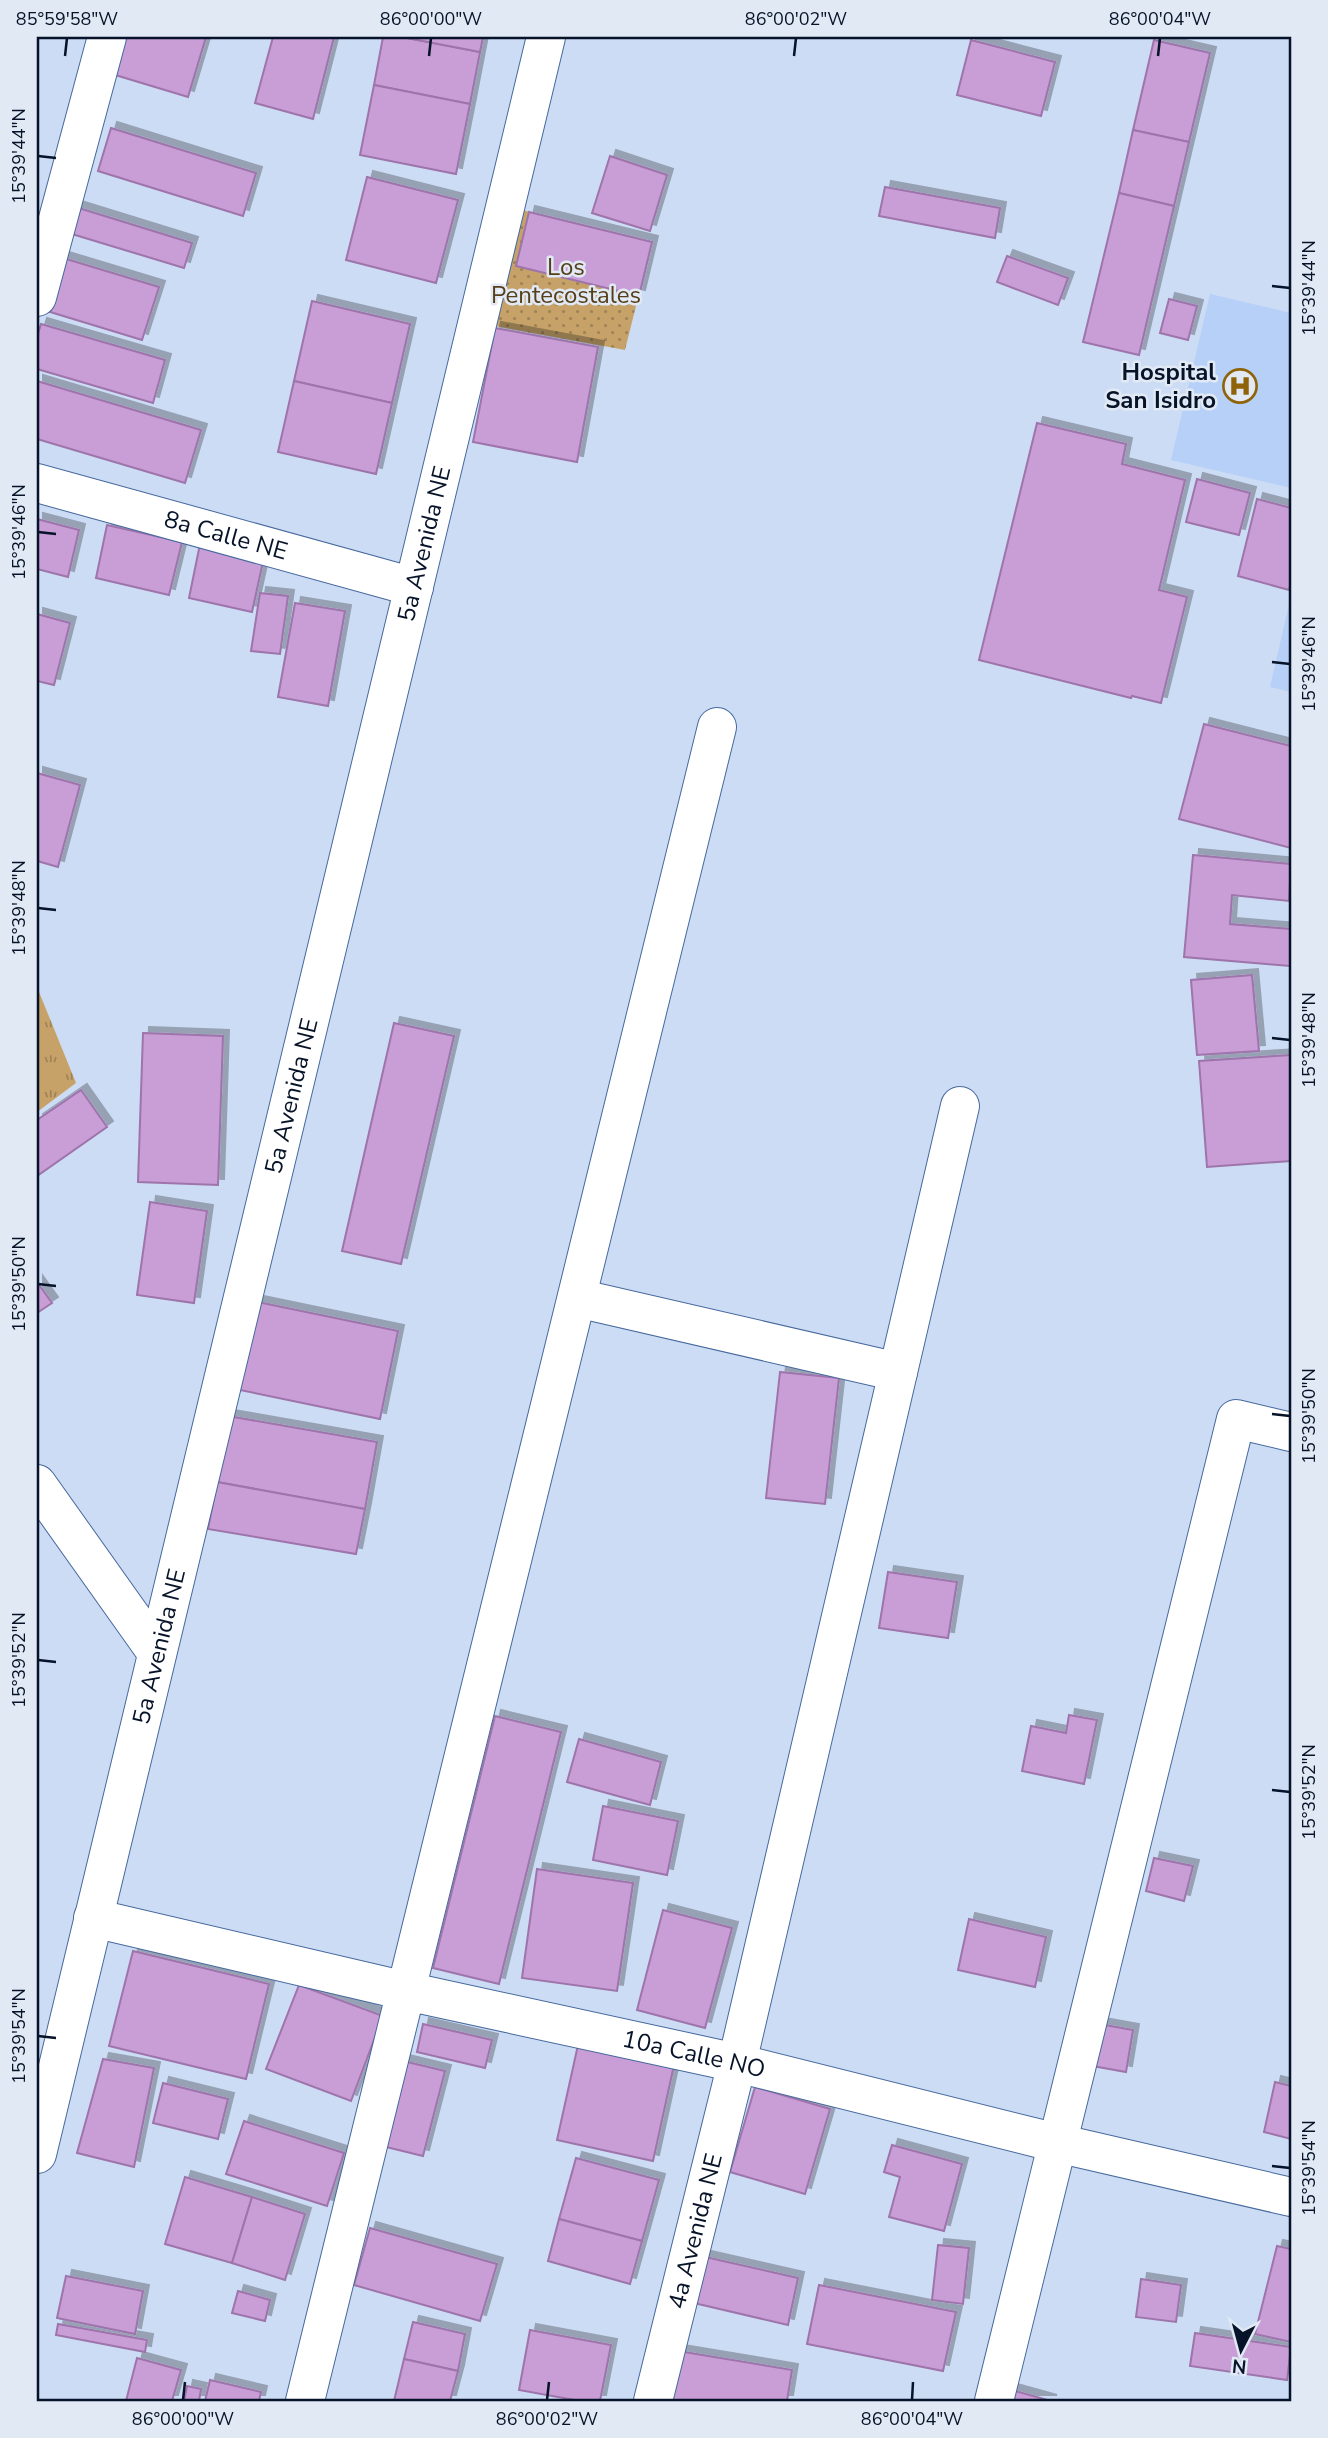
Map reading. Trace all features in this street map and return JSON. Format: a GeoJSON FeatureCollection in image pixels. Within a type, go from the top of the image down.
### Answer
{"type":"FeatureCollection","features":[{"type":"Feature","properties":{"kind":"street"},"geometry":{"type":"LineString","coordinates":[[37,297],[107,37]]}},
{"type":"Feature","properties":{"kind":"street","name":"5a Avenida NE"},"geometry":{"type":"LineString","coordinates":[[37,2154],[49,2058],[93,1918],[546,37]]}},
{"type":"Feature","properties":{"kind":"street","name":"8a Calle NE"},"geometry":{"type":"LineString","coordinates":[[37,483],[414,587]]}},
{"type":"Feature","properties":{"kind":"street"},"geometry":{"type":"LineString","coordinates":[[306,2401],[718,727]]}},
{"type":"Feature","properties":{"kind":"street","name":"4a Avenida NE"},"geometry":{"type":"LineString","coordinates":[[653,2401],[737,2063],[960,1106]]}},
{"type":"Feature","properties":{"kind":"street"},"geometry":{"type":"LineString","coordinates":[[577,1298],[898,1373]]}},
{"type":"Feature","properties":{"kind":"street"},"geometry":{"type":"LineString","coordinates":[[994,2401],[1236,1419],[1291,1432]]}},
{"type":"Feature","properties":{"kind":"street"},"geometry":{"type":"LineString","coordinates":[[37,1484],[157,1653]]}},
{"type":"Feature","properties":{"kind":"street","name":"10a Calle NO"},"geometry":{"type":"LineString","coordinates":[[93,1918],[406,1992],[737,2063],[1057,2143],[1291,2197]]}},
{"type":"Feature","properties":{"kind":"shaded area","name":"Hospital San Isidro"},"geometry":{"type":"Polygon","coordinates":[[[1210,294],[1291,313],[1291,488],[1171,460],[1210,294]]]}},
{"type":"Feature","properties":{"kind":"shaded area"},"geometry":{"type":"Polygon","coordinates":[[[1291,596],[1291,692],[1270,687],[1291,596]]]}},
{"type":"Feature","properties":{"kind":"green space","name":"Los Pentecostales"},"geometry":{"type":"Polygon","coordinates":[[[518,209],[652,242],[625,350],[489,325],[518,209]]]}},
{"type":"Feature","properties":{"kind":"green space"},"geometry":{"type":"Polygon","coordinates":[[[37,987],[76,1083],[37,1112],[37,987]]]}},
{"type":"Feature","properties":{"kind":"building"},"geometry":{"type":"Polygon","coordinates":[[[123,37],[206,37],[188,97],[112,74],[123,37]]]}},
{"type":"Feature","properties":{"kind":"building"},"geometry":{"type":"Polygon","coordinates":[[[273,37],[334,37],[313,119],[255,103],[273,37]]]}},
{"type":"Feature","properties":{"kind":"building"},"geometry":{"type":"Polygon","coordinates":[[[383,37],[402,37],[480,52],[470,104],[374,85],[383,37]]]}},
{"type":"Feature","properties":{"kind":"building"},"geometry":{"type":"Polygon","coordinates":[[[402,37],[483,37],[480,52],[402,37]]]}},
{"type":"Feature","properties":{"kind":"building"},"geometry":{"type":"Polygon","coordinates":[[[971,40],[1055,62],[1041,116],[957,95],[971,40]]]}},
{"type":"Feature","properties":{"kind":"building"},"geometry":{"type":"Polygon","coordinates":[[[1154,40],[1210,53],[1189,142],[1133,130],[1154,40]]]}},
{"type":"Feature","properties":{"kind":"building"},"geometry":{"type":"Polygon","coordinates":[[[374,85],[470,104],[456,174],[360,155],[374,85]]]}},
{"type":"Feature","properties":{"kind":"building"},"geometry":{"type":"Polygon","coordinates":[[[111,128],[256,173],[243,216],[98,171],[111,128]]]}},
{"type":"Feature","properties":{"kind":"building"},"geometry":{"type":"Polygon","coordinates":[[[1133,130],[1189,142],[1174,206],[1119,193],[1133,130]]]}},
{"type":"Feature","properties":{"kind":"building"},"geometry":{"type":"Polygon","coordinates":[[[610,156],[667,175],[650,231],[592,213],[610,156]]]}},
{"type":"Feature","properties":{"kind":"building"},"geometry":{"type":"Polygon","coordinates":[[[367,177],[458,200],[436,283],[346,260],[367,177]]]}},
{"type":"Feature","properties":{"kind":"building"},"geometry":{"type":"Polygon","coordinates":[[[885,187],[1000,208],[995,238],[879,216],[885,187]]]}},
{"type":"Feature","properties":{"kind":"building"},"geometry":{"type":"Polygon","coordinates":[[[1119,193],[1174,206],[1139,355],[1083,342],[1119,193]]]}},
{"type":"Feature","properties":{"kind":"building"},"geometry":{"type":"Polygon","coordinates":[[[69,205],[192,243],[184,268],[62,231],[69,205]]]}},
{"type":"Feature","properties":{"kind":"building"},"geometry":{"type":"Polygon","coordinates":[[[529,212],[652,242],[639,296],[516,266],[529,212]]]}},
{"type":"Feature","properties":{"kind":"building"},"geometry":{"type":"Polygon","coordinates":[[[1007,256],[1068,278],[1058,305],[997,282],[1007,256]]]}},
{"type":"Feature","properties":{"kind":"building"},"geometry":{"type":"Polygon","coordinates":[[[63,258],[159,287],[142,340],[47,311],[63,258]]]}},
{"type":"Feature","properties":{"kind":"building"},"geometry":{"type":"Polygon","coordinates":[[[1169,299],[1197,306],[1188,340],[1160,333],[1169,299]]]}},
{"type":"Feature","properties":{"kind":"building"},"geometry":{"type":"Polygon","coordinates":[[[312,301],[410,324],[392,403],[294,381],[312,301]]]}},
{"type":"Feature","properties":{"kind":"building"},"geometry":{"type":"Polygon","coordinates":[[[41,324],[165,360],[153,403],[37,369],[37,337],[41,324]]]}},
{"type":"Feature","properties":{"kind":"building"},"geometry":{"type":"Polygon","coordinates":[[[495,328],[598,347],[577,462],[473,442],[495,328]]]}},
{"type":"Feature","properties":{"kind":"building"},"geometry":{"type":"Polygon","coordinates":[[[37,381],[201,430],[185,483],[37,439],[37,381]]]}},
{"type":"Feature","properties":{"kind":"building"},"geometry":{"type":"Polygon","coordinates":[[[294,381],[392,403],[376,474],[278,452],[294,381]]]}},
{"type":"Feature","properties":{"kind":"building"},"geometry":{"type":"Polygon","coordinates":[[[1037,423],[1126,444],[1122,464],[1185,480],[1159,590],[1187,597],[1161,703],[979,660],[1037,423]]]}},
{"type":"Feature","properties":{"kind":"building"},"geometry":{"type":"Polygon","coordinates":[[[1197,479],[1250,493],[1239,535],[1186,522],[1197,479]]]}},
{"type":"Feature","properties":{"kind":"building"},"geometry":{"type":"Polygon","coordinates":[[[1257,499],[1291,508],[1289,590],[1238,576],[1257,499]]]}},
{"type":"Feature","properties":{"kind":"building"},"geometry":{"type":"Polygon","coordinates":[[[37,519],[79,530],[68,577],[37,569],[37,519]]]}},
{"type":"Feature","properties":{"kind":"building"},"geometry":{"type":"Polygon","coordinates":[[[107,525],[182,542],[169,595],[96,578],[107,525]]]}},
{"type":"Feature","properties":{"kind":"building"},"geometry":{"type":"Polygon","coordinates":[[[200,544],[264,557],[252,612],[189,598],[200,544]]]}},
{"type":"Feature","properties":{"kind":"building"},"geometry":{"type":"Polygon","coordinates":[[[260,593],[288,596],[280,654],[251,651],[260,593]]]}},
{"type":"Feature","properties":{"kind":"building"},"geometry":{"type":"Polygon","coordinates":[[[295,603],[345,611],[328,706],[278,697],[295,603]]]}},
{"type":"Feature","properties":{"kind":"building"},"geometry":{"type":"Polygon","coordinates":[[[37,614],[70,623],[54,685],[37,681],[37,614]]]}},
{"type":"Feature","properties":{"kind":"building"},"geometry":{"type":"Polygon","coordinates":[[[1204,724],[1291,746],[1291,848],[1179,819],[1204,724]]]}},
{"type":"Feature","properties":{"kind":"building"},"geometry":{"type":"Polygon","coordinates":[[[37,773],[80,785],[58,867],[37,861],[37,773]]]}},
{"type":"Feature","properties":{"kind":"building"},"geometry":{"type":"Polygon","coordinates":[[[1193,855],[1291,864],[1289,901],[1232,895],[1230,924],[1291,929],[1290,966],[1184,957],[1193,855]]]}},
{"type":"Feature","properties":{"kind":"building"},"geometry":{"type":"Polygon","coordinates":[[[1252,975],[1259,1051],[1197,1055],[1191,980],[1252,975]]]}},
{"type":"Feature","properties":{"kind":"building"},"geometry":{"type":"Polygon","coordinates":[[[394,1023],[454,1036],[401,1264],[342,1251],[394,1023]]]}},
{"type":"Feature","properties":{"kind":"building"},"geometry":{"type":"Polygon","coordinates":[[[143,1033],[223,1036],[218,1185],[138,1182],[143,1033]]]}},
{"type":"Feature","properties":{"kind":"building"},"geometry":{"type":"Polygon","coordinates":[[[1291,1055],[1291,1161],[1207,1167],[1199,1061],[1291,1055]]]}},
{"type":"Feature","properties":{"kind":"building"},"geometry":{"type":"Polygon","coordinates":[[[81,1090],[107,1127],[37,1176],[37,1120],[81,1090]]]}},
{"type":"Feature","properties":{"kind":"building"},"geometry":{"type":"Polygon","coordinates":[[[150,1202],[207,1211],[194,1303],[137,1295],[150,1202]]]}},
{"type":"Feature","properties":{"kind":"building"},"geometry":{"type":"Polygon","coordinates":[[[37,1282],[52,1303],[37,1313],[37,1282]]]}},
{"type":"Feature","properties":{"kind":"building"},"geometry":{"type":"Polygon","coordinates":[[[253,1301],[398,1331],[380,1419],[235,1389],[253,1301]]]}},
{"type":"Feature","properties":{"kind":"building"},"geometry":{"type":"Polygon","coordinates":[[[780,1372],[839,1378],[825,1504],[766,1498],[780,1372]]]}},
{"type":"Feature","properties":{"kind":"building"},"geometry":{"type":"Polygon","coordinates":[[[228,1416],[377,1442],[365,1509],[217,1482],[228,1416]]]}},
{"type":"Feature","properties":{"kind":"building"},"geometry":{"type":"Polygon","coordinates":[[[217,1482],[365,1509],[356,1554],[208,1529],[217,1482]]]}},
{"type":"Feature","properties":{"kind":"building"},"geometry":{"type":"Polygon","coordinates":[[[888,1572],[957,1582],[948,1638],[879,1628],[888,1572]]]}},
{"type":"Feature","properties":{"kind":"building"},"geometry":{"type":"Polygon","coordinates":[[[1069,1715],[1097,1720],[1084,1784],[1022,1771],[1031,1726],[1066,1733],[1069,1715]]]}},
{"type":"Feature","properties":{"kind":"building"},"geometry":{"type":"Polygon","coordinates":[[[495,1716],[561,1732],[499,1984],[433,1968],[495,1716]]]}},
{"type":"Feature","properties":{"kind":"building"},"geometry":{"type":"Polygon","coordinates":[[[579,1739],[661,1762],[650,1805],[567,1782],[579,1739]]]}},
{"type":"Feature","properties":{"kind":"building"},"geometry":{"type":"Polygon","coordinates":[[[603,1806],[678,1821],[667,1875],[593,1860],[603,1806]]]}},
{"type":"Feature","properties":{"kind":"building"},"geometry":{"type":"Polygon","coordinates":[[[1154,1858],[1193,1866],[1184,1901],[1146,1891],[1154,1858]]]}},
{"type":"Feature","properties":{"kind":"building"},"geometry":{"type":"Polygon","coordinates":[[[537,1869],[633,1883],[617,1991],[522,1978],[537,1869]]]}},
{"type":"Feature","properties":{"kind":"building"},"geometry":{"type":"Polygon","coordinates":[[[663,1910],[732,1928],[705,2028],[637,2010],[663,1910]]]}},
{"type":"Feature","properties":{"kind":"building"},"geometry":{"type":"Polygon","coordinates":[[[969,1919],[1046,1937],[1035,1987],[958,1970],[969,1919]]]}},
{"type":"Feature","properties":{"kind":"building"},"geometry":{"type":"Polygon","coordinates":[[[133,1951],[269,1984],[246,2079],[109,2046],[133,1951]]]}},
{"type":"Feature","properties":{"kind":"building"},"geometry":{"type":"Polygon","coordinates":[[[299,1985],[383,2016],[351,2101],[266,2069],[299,1985]]]}},
{"type":"Feature","properties":{"kind":"building"},"geometry":{"type":"Polygon","coordinates":[[[1088,2022],[1133,2030],[1126,2072],[1081,2064],[1088,2022]]]}},
{"type":"Feature","properties":{"kind":"building"},"geometry":{"type":"Polygon","coordinates":[[[423,2024],[492,2040],[485,2068],[417,2052],[423,2024]]]}},
{"type":"Feature","properties":{"kind":"building"},"geometry":{"type":"Polygon","coordinates":[[[578,2045],[674,2065],[653,2161],[557,2140],[578,2045]]]}},
{"type":"Feature","properties":{"kind":"building"},"geometry":{"type":"Polygon","coordinates":[[[103,2059],[154,2068],[134,2167],[77,2153],[103,2059]]]}},
{"type":"Feature","properties":{"kind":"building"},"geometry":{"type":"Polygon","coordinates":[[[395,2059],[445,2071],[423,2156],[374,2144],[395,2059]]]}},
{"type":"Feature","properties":{"kind":"building"},"geometry":{"type":"Polygon","coordinates":[[[1275,2082],[1291,2086],[1291,2139],[1264,2132],[1275,2082]]]}},
{"type":"Feature","properties":{"kind":"building"},"geometry":{"type":"Polygon","coordinates":[[[163,2083],[228,2099],[218,2139],[153,2123],[163,2083]]]}},
{"type":"Feature","properties":{"kind":"building"},"geometry":{"type":"Polygon","coordinates":[[[755,2087],[830,2109],[805,2194],[730,2172],[755,2087]]]}},
{"type":"Feature","properties":{"kind":"building"},"geometry":{"type":"Polygon","coordinates":[[[244,2121],[344,2153],[327,2206],[226,2174],[244,2121]]]}},
{"type":"Feature","properties":{"kind":"building"},"geometry":{"type":"Polygon","coordinates":[[[892,2145],[962,2164],[944,2231],[889,2217],[900,2177],[884,2172],[892,2145]]]}},
{"type":"Feature","properties":{"kind":"building"},"geometry":{"type":"Polygon","coordinates":[[[576,2158],[659,2180],[642,2241],[559,2219],[576,2158]]]}},
{"type":"Feature","properties":{"kind":"building"},"geometry":{"type":"Polygon","coordinates":[[[185,2177],[252,2197],[232,2263],[165,2244],[185,2177]]]}},
{"type":"Feature","properties":{"kind":"building"},"geometry":{"type":"Polygon","coordinates":[[[252,2197],[305,2214],[285,2280],[232,2263],[252,2197]]]}},
{"type":"Feature","properties":{"kind":"building"},"geometry":{"type":"Polygon","coordinates":[[[559,2219],[642,2241],[630,2284],[548,2261],[559,2219]]]}},
{"type":"Feature","properties":{"kind":"building"},"geometry":{"type":"Polygon","coordinates":[[[370,2228],[497,2264],[480,2321],[354,2285],[370,2228]]]}},
{"type":"Feature","properties":{"kind":"building"},"geometry":{"type":"Polygon","coordinates":[[[938,2245],[969,2248],[963,2304],[932,2300],[938,2245]]]}},
{"type":"Feature","properties":{"kind":"building"},"geometry":{"type":"Polygon","coordinates":[[[1277,2246],[1291,2249],[1291,2342],[1255,2334],[1277,2246]]]}},
{"type":"Feature","properties":{"kind":"building"},"geometry":{"type":"Polygon","coordinates":[[[692,2254],[798,2278],[788,2325],[681,2300],[692,2254]]]}},
{"type":"Feature","properties":{"kind":"building"},"geometry":{"type":"Polygon","coordinates":[[[66,2276],[143,2291],[135,2334],[57,2318],[66,2276]]]}},
{"type":"Feature","properties":{"kind":"building"},"geometry":{"type":"Polygon","coordinates":[[[1141,2279],[1181,2285],[1176,2322],[1136,2317],[1141,2279]]]}},
{"type":"Feature","properties":{"kind":"building"},"geometry":{"type":"Polygon","coordinates":[[[819,2285],[956,2312],[943,2371],[807,2344],[819,2285]]]}},
{"type":"Feature","properties":{"kind":"building"},"geometry":{"type":"Polygon","coordinates":[[[238,2291],[270,2300],[265,2321],[232,2313],[238,2291]]]}},
{"type":"Feature","properties":{"kind":"building"},"geometry":{"type":"Polygon","coordinates":[[[413,2322],[465,2334],[458,2371],[404,2359],[413,2322]]]}},
{"type":"Feature","properties":{"kind":"building"},"geometry":{"type":"Polygon","coordinates":[[[58,2324],[147,2340],[145,2352],[56,2335],[58,2324]]]}},
{"type":"Feature","properties":{"kind":"building"},"geometry":{"type":"Polygon","coordinates":[[[530,2330],[611,2345],[600,2401],[580,2401],[519,2390],[530,2330]]]}},
{"type":"Feature","properties":{"kind":"building"},"geometry":{"type":"Polygon","coordinates":[[[1195,2333],[1291,2347],[1287,2380],[1190,2366],[1195,2333]]]}},
{"type":"Feature","properties":{"kind":"building"},"geometry":{"type":"Polygon","coordinates":[[[678,2351],[792,2370],[787,2401],[670,2401],[678,2351]]]}},
{"type":"Feature","properties":{"kind":"building"},"geometry":{"type":"Polygon","coordinates":[[[137,2358],[181,2370],[172,2401],[126,2401],[137,2358]]]}},
{"type":"Feature","properties":{"kind":"building"},"geometry":{"type":"Polygon","coordinates":[[[404,2359],[458,2371],[450,2401],[394,2401],[404,2359]]]}},
{"type":"Feature","properties":{"kind":"building"},"geometry":{"type":"Polygon","coordinates":[[[210,2380],[261,2392],[259,2401],[205,2401],[210,2380]]]}},
{"type":"Feature","properties":{"kind":"building"},"geometry":{"type":"Polygon","coordinates":[[[187,2386],[201,2389],[199,2401],[184,2401],[187,2386]]]}},
{"type":"Feature","properties":{"kind":"building"},"geometry":{"type":"Polygon","coordinates":[[[1008,2389],[1051,2401],[1005,2401],[1008,2389]]]}},
{"type":"Feature","properties":{"kind":"place","name":"Hospital San Isidro"},"geometry":{"type":"Point","coordinates":[1240,386]}}]}
